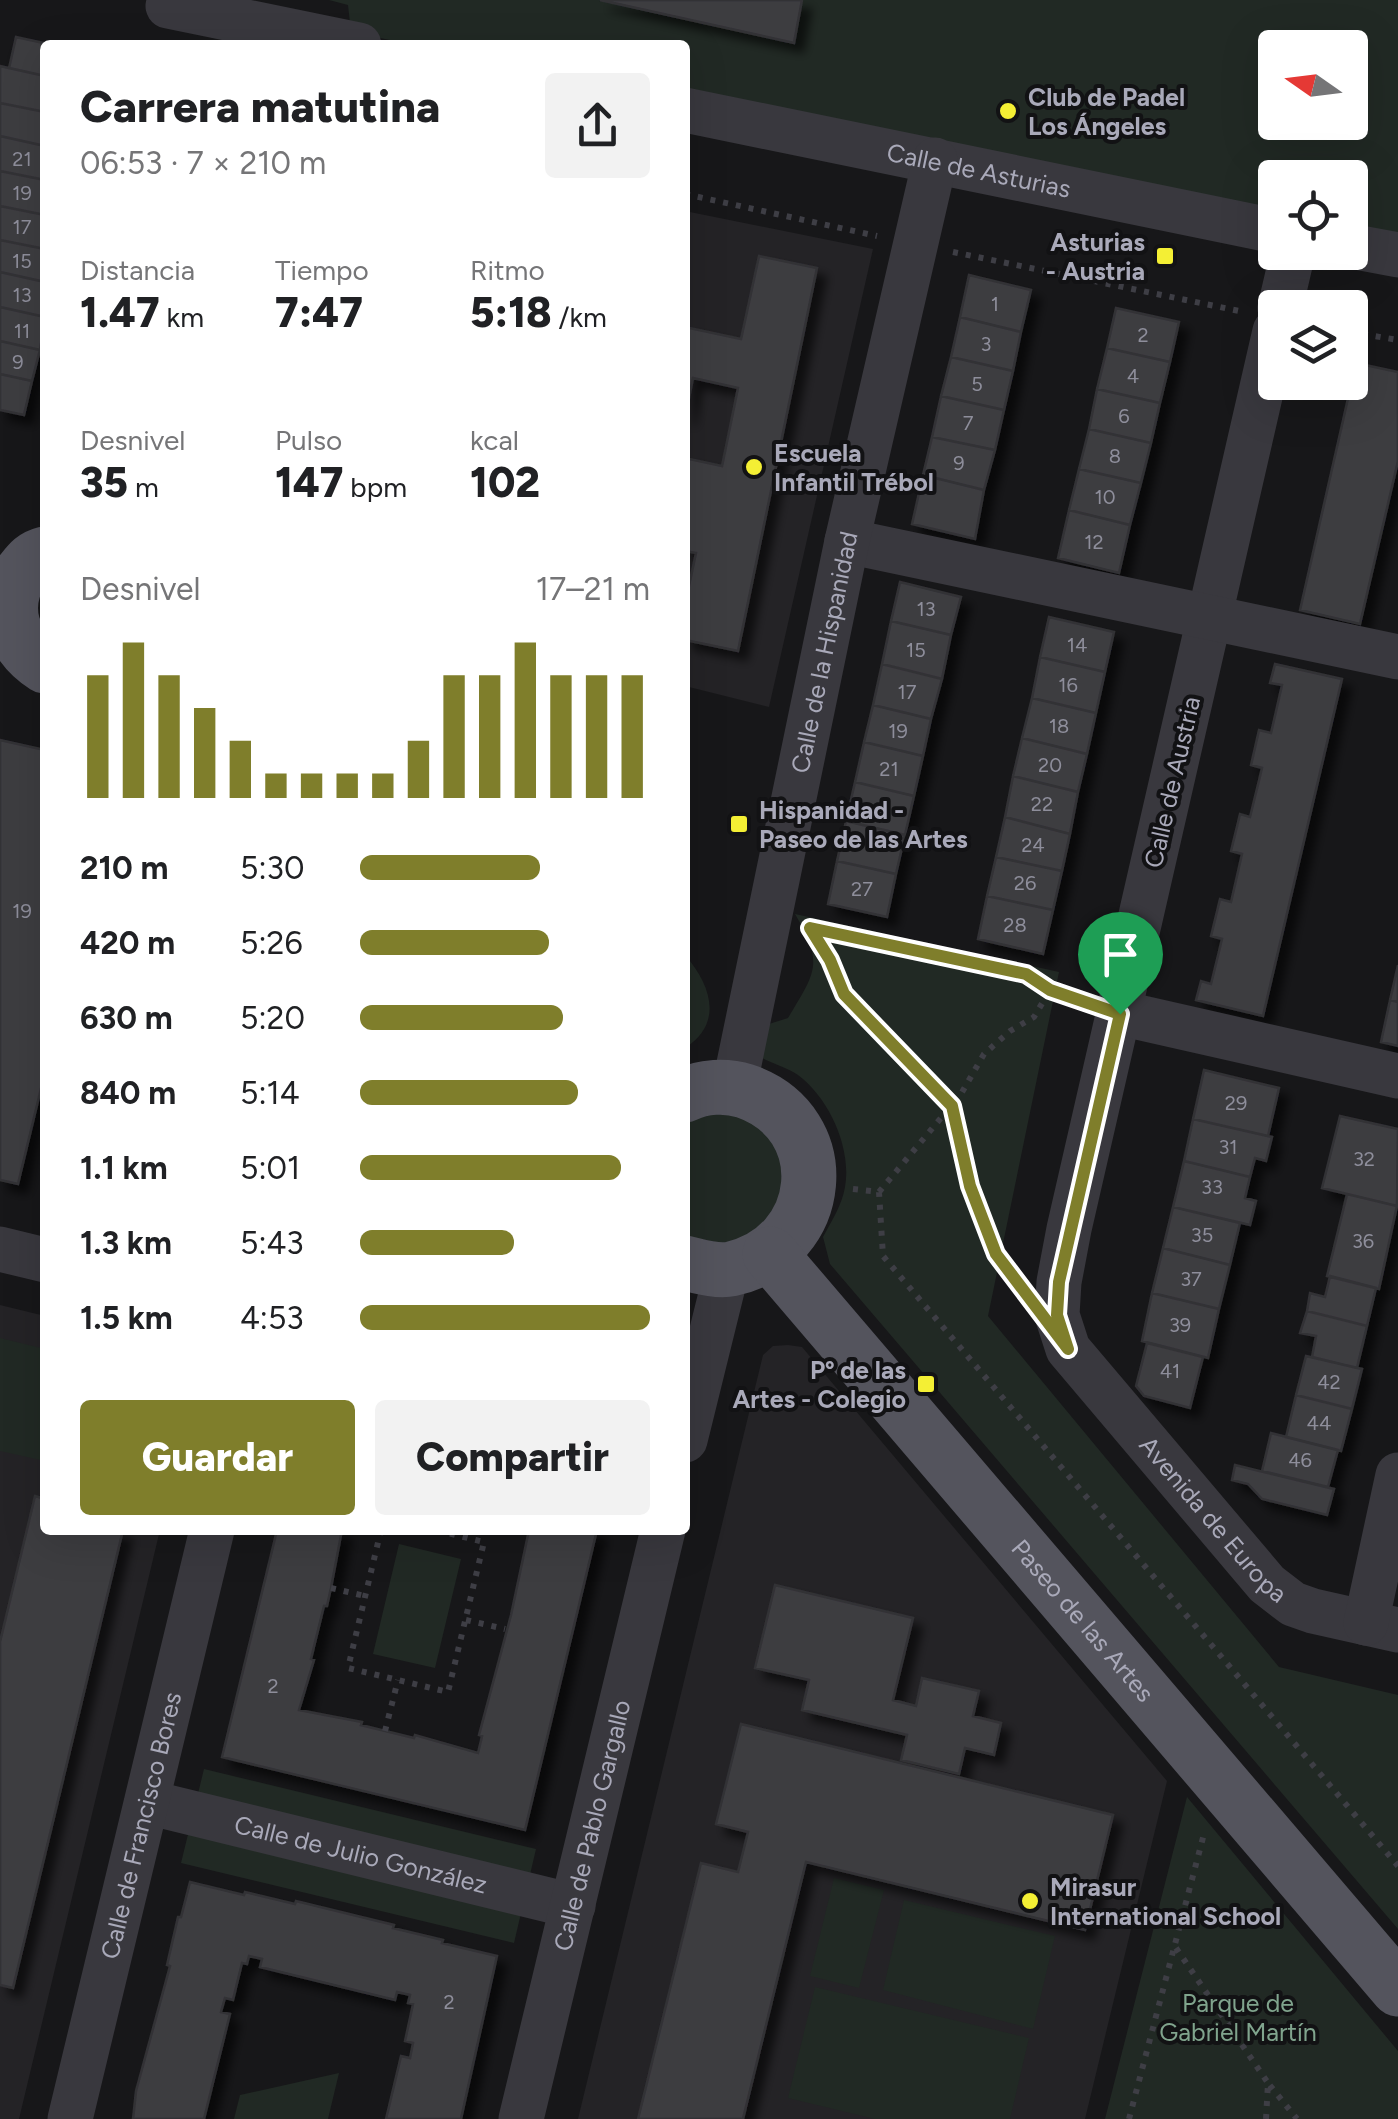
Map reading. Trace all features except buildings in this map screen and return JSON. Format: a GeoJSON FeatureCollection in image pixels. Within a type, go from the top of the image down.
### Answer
{"type":"FeatureCollection","features":[{"type":"Feature","properties":{"kind":"main road"},"geometry":{"type":"LineString","coordinates":[[19,573],[6,619],[22,651],[40,663]]}},
{"type":"Feature","properties":{"kind":"main road"},"geometry":{"type":"LineString","coordinates":[[709,1091],[762,1097],[786,1116],[804,1145],[810,1184],[797,1227],[728,1263]]}},
{"type":"Feature","properties":{"kind":"main road","name":"Paseo de las Artes"},"geometry":{"type":"LineString","coordinates":[[728,1263],[1219,1779],[1398,1989]]}},
{"type":"Feature","properties":{"kind":"street"},"geometry":{"type":"LineString","coordinates":[[166,17],[325,40]]}},
{"type":"Feature","properties":{"kind":"street","name":"Calle de Asturias"},"geometry":{"type":"LineString","coordinates":[[690,111],[1258,227]]}},
{"type":"Feature","properties":{"kind":"street","name":"Calle de la Hispanidad"},"geometry":{"type":"LineString","coordinates":[[709,1091],[789,923],[846,541],[935,160]]}},
{"type":"Feature","properties":{"kind":"street"},"geometry":{"type":"LineString","coordinates":[[1368,249],[1398,255]]}},
{"type":"Feature","properties":{"kind":"street","name":"Calle de Austria"},"geometry":{"type":"LineString","coordinates":[[1068,1349],[1057,1315],[1059,1282],[1210,617],[1258,378]]}},
{"type":"Feature","properties":{"kind":"street"},"geometry":{"type":"LineString","coordinates":[[846,541],[1398,657]]}},
{"type":"Feature","properties":{"kind":"street"},"geometry":{"type":"LineString","coordinates":[[1120,1014],[1398,1076]]}},
{"type":"Feature","properties":{"kind":"street"},"geometry":{"type":"LineString","coordinates":[[0,1248],[40,1259]]}},
{"type":"Feature","properties":{"kind":"street"},"geometry":{"type":"LineString","coordinates":[[690,1412],[728,1263]]}},
{"type":"Feature","properties":{"kind":"street","name":"Avenida de Europa"},"geometry":{"type":"LineString","coordinates":[[1068,1349],[1267,1584],[1303,1608],[1382,1627]]}},
{"type":"Feature","properties":{"kind":"street"},"geometry":{"type":"LineString","coordinates":[[1382,1627],[1398,1475]]}},
{"type":"Feature","properties":{"kind":"street","name":"Calle de Francisco Bores"},"geometry":{"type":"LineString","coordinates":[[70,2119],[211,1535]]}},
{"type":"Feature","properties":{"kind":"street","name":"Calle de Pablo Gargallo"},"geometry":{"type":"LineString","coordinates":[[521,2119],[662,1535]]}},
{"type":"Feature","properties":{"kind":"street","name":"Calle de Julio González"},"geometry":{"type":"LineString","coordinates":[[147,1802],[573,1906]]}},
{"type":"Feature","properties":{"kind":"path"},"geometry":{"type":"LineString","coordinates":[[690,195],[1258,315]]}},
{"type":"Feature","properties":{"kind":"path"},"geometry":{"type":"LineString","coordinates":[[1368,335],[1398,340]]}},
{"type":"Feature","properties":{"kind":"path"},"geometry":{"type":"LineString","coordinates":[[789,923],[1026,974],[1050,990],[1120,1014]]}},
{"type":"Feature","properties":{"kind":"path"},"geometry":{"type":"LineString","coordinates":[[789,923],[830,960],[844,994],[952,1106],[970,1186],[996,1254],[1020,1286]]}},
{"type":"Feature","properties":{"kind":"path"},"geometry":{"type":"LineString","coordinates":[[1050,990],[1034,1017],[1010,1031],[984,1054],[952,1106],[879,1192],[882,1256],[1398,1866]]}},
{"type":"Feature","properties":{"kind":"path"},"geometry":{"type":"LineString","coordinates":[[810,1184],[879,1192]]}},
{"type":"Feature","properties":{"kind":"path"},"geometry":{"type":"LineString","coordinates":[[381,1535],[348,1668],[448,1692],[484,1542],[455,1535]]}},
{"type":"Feature","properties":{"kind":"path"},"geometry":{"type":"LineString","coordinates":[[332,1588],[366,1596]]}},
{"type":"Feature","properties":{"kind":"path"},"geometry":{"type":"LineString","coordinates":[[466,1620],[505,1629]]}},
{"type":"Feature","properties":{"kind":"path"},"geometry":{"type":"LineString","coordinates":[[385,1730],[398,1680]]}},
{"type":"Feature","properties":{"kind":"path"},"geometry":{"type":"LineString","coordinates":[[1129,2119],[1219,1779]]}},
{"type":"Feature","properties":{"kind":"path"},"geometry":{"type":"LineString","coordinates":[[1174,1947],[1297,2119]]}},
{"type":"Feature","properties":{"kind":"path"},"geometry":{"type":"LineString","coordinates":[[1266,2119],[1268,2083]]}},
{"type":"Feature","properties":{"kind":"shaded area","name":"Escuela Infantil Trébol"},"geometry":{"type":"Polygon","coordinates":[[[690,212],[873,249],[769,707],[690,687],[690,212]]]}},
{"type":"Feature","properties":{"kind":"shaded area"},"geometry":{"type":"Polygon","coordinates":[[[0,1305],[40,1315],[40,1535],[159,1535],[19,2119],[0,2119],[0,1305]]]}},
{"type":"Feature","properties":{"kind":"shaded area"},"geometry":{"type":"Polygon","coordinates":[[[773,1346],[802,1347],[1167,1781],[1085,2119],[578,2119],[763,1355],[773,1346]]]}},
{"type":"Feature","properties":{"kind":"green space","name":"Club de Padel Los Ángeles"},"geometry":{"type":"Polygon","coordinates":[[[329,0],[1398,0],[1398,243],[1368,237],[1368,160],[1258,160],[1258,215],[690,101],[690,40],[390,40],[351,32],[348,5],[329,0]]]}},
{"type":"Feature","properties":{"kind":"green space"},"geometry":{"type":"Polygon","coordinates":[[[795,914],[1059,972],[988,1316],[1279,1667],[1398,1695],[1398,1929],[830,1264],[823,1237],[845,1187],[841,1140],[828,1110],[809,1085],[762,1058],[769,1024],[788,1018],[813,967],[810,945],[795,914]]]}},
{"type":"Feature","properties":{"kind":"green space"},"geometry":{"type":"Polygon","coordinates":[[[690,962],[707,991],[709,1003],[705,1027],[690,1044],[690,962]]]}},
{"type":"Feature","properties":{"kind":"green space"},"geometry":{"type":"Polygon","coordinates":[[[718,1106],[779,1135],[787,1203],[735,1246],[690,1237],[690,1115],[718,1106]]]}},
{"type":"Feature","properties":{"kind":"green space"},"geometry":{"type":"Polygon","coordinates":[[[0,1338],[40,1348],[40,1460],[0,1451],[0,1338]]]}},
{"type":"Feature","properties":{"kind":"green space"},"geometry":{"type":"Polygon","coordinates":[[[399,1544],[461,1559],[435,1668],[373,1654],[399,1544]]]}},
{"type":"Feature","properties":{"kind":"green space"},"geometry":{"type":"Polygon","coordinates":[[[204,1769],[536,1849],[514,1943],[181,1863],[204,1769]]]}},
{"type":"Feature","properties":{"kind":"green space","name":"Parque de Gabriel Martín"},"geometry":{"type":"Polygon","coordinates":[[[1187,1797],[1398,2051],[1398,2119],[1105,2119],[1187,1797]]]}},
{"type":"Feature","properties":{"kind":"green space"},"geometry":{"type":"Polygon","coordinates":[[[834,1878],[884,1890],[859,1988],[810,1976],[834,1878]]]}},
{"type":"Feature","properties":{"kind":"green space"},"geometry":{"type":"Polygon","coordinates":[[[904,1900],[1055,1936],[1033,2029],[883,1990],[904,1900]]]}},
{"type":"Feature","properties":{"kind":"green space"},"geometry":{"type":"Polygon","coordinates":[[[815,1987],[1029,2038],[1010,2119],[875,2119],[788,2098],[815,1987]]]}},
{"type":"Feature","properties":{"kind":"green space"},"geometry":{"type":"Polygon","coordinates":[[[339,2073],[328,2119],[234,2119],[240,2095],[339,2073]]]}},
{"type":"Feature","properties":{"kind":"place","name":"Club de Padel Los Ángeles"},"geometry":{"type":"Point","coordinates":[1008,111]}},
{"type":"Feature","properties":{"kind":"place","name":"Asturias - Austria"},"geometry":{"type":"Point","coordinates":[1165,256]}},
{"type":"Feature","properties":{"kind":"place","name":"Escuela Infantil Trébol"},"geometry":{"type":"Point","coordinates":[754,467]}},
{"type":"Feature","properties":{"kind":"place","name":"Hispanidad - Paseo de las Artes"},"geometry":{"type":"Point","coordinates":[739,824]}},
{"type":"Feature","properties":{"kind":"place","name":"Pº de las Artes - Colegio"},"geometry":{"type":"Point","coordinates":[926,1384]}},
{"type":"Feature","properties":{"kind":"place","name":"Mirasur International School"},"geometry":{"type":"Point","coordinates":[1030,1901]}},
{"type":"Feature","properties":{"kind":"route"},"geometry":{"type":"LineString","coordinates":[[810,928],[1026,974],[1050,990],[1120,1014],[1059,1282],[1057,1315],[1068,1349],[996,1254],[970,1186],[952,1106],[844,994],[830,960],[810,928]]}}]}
